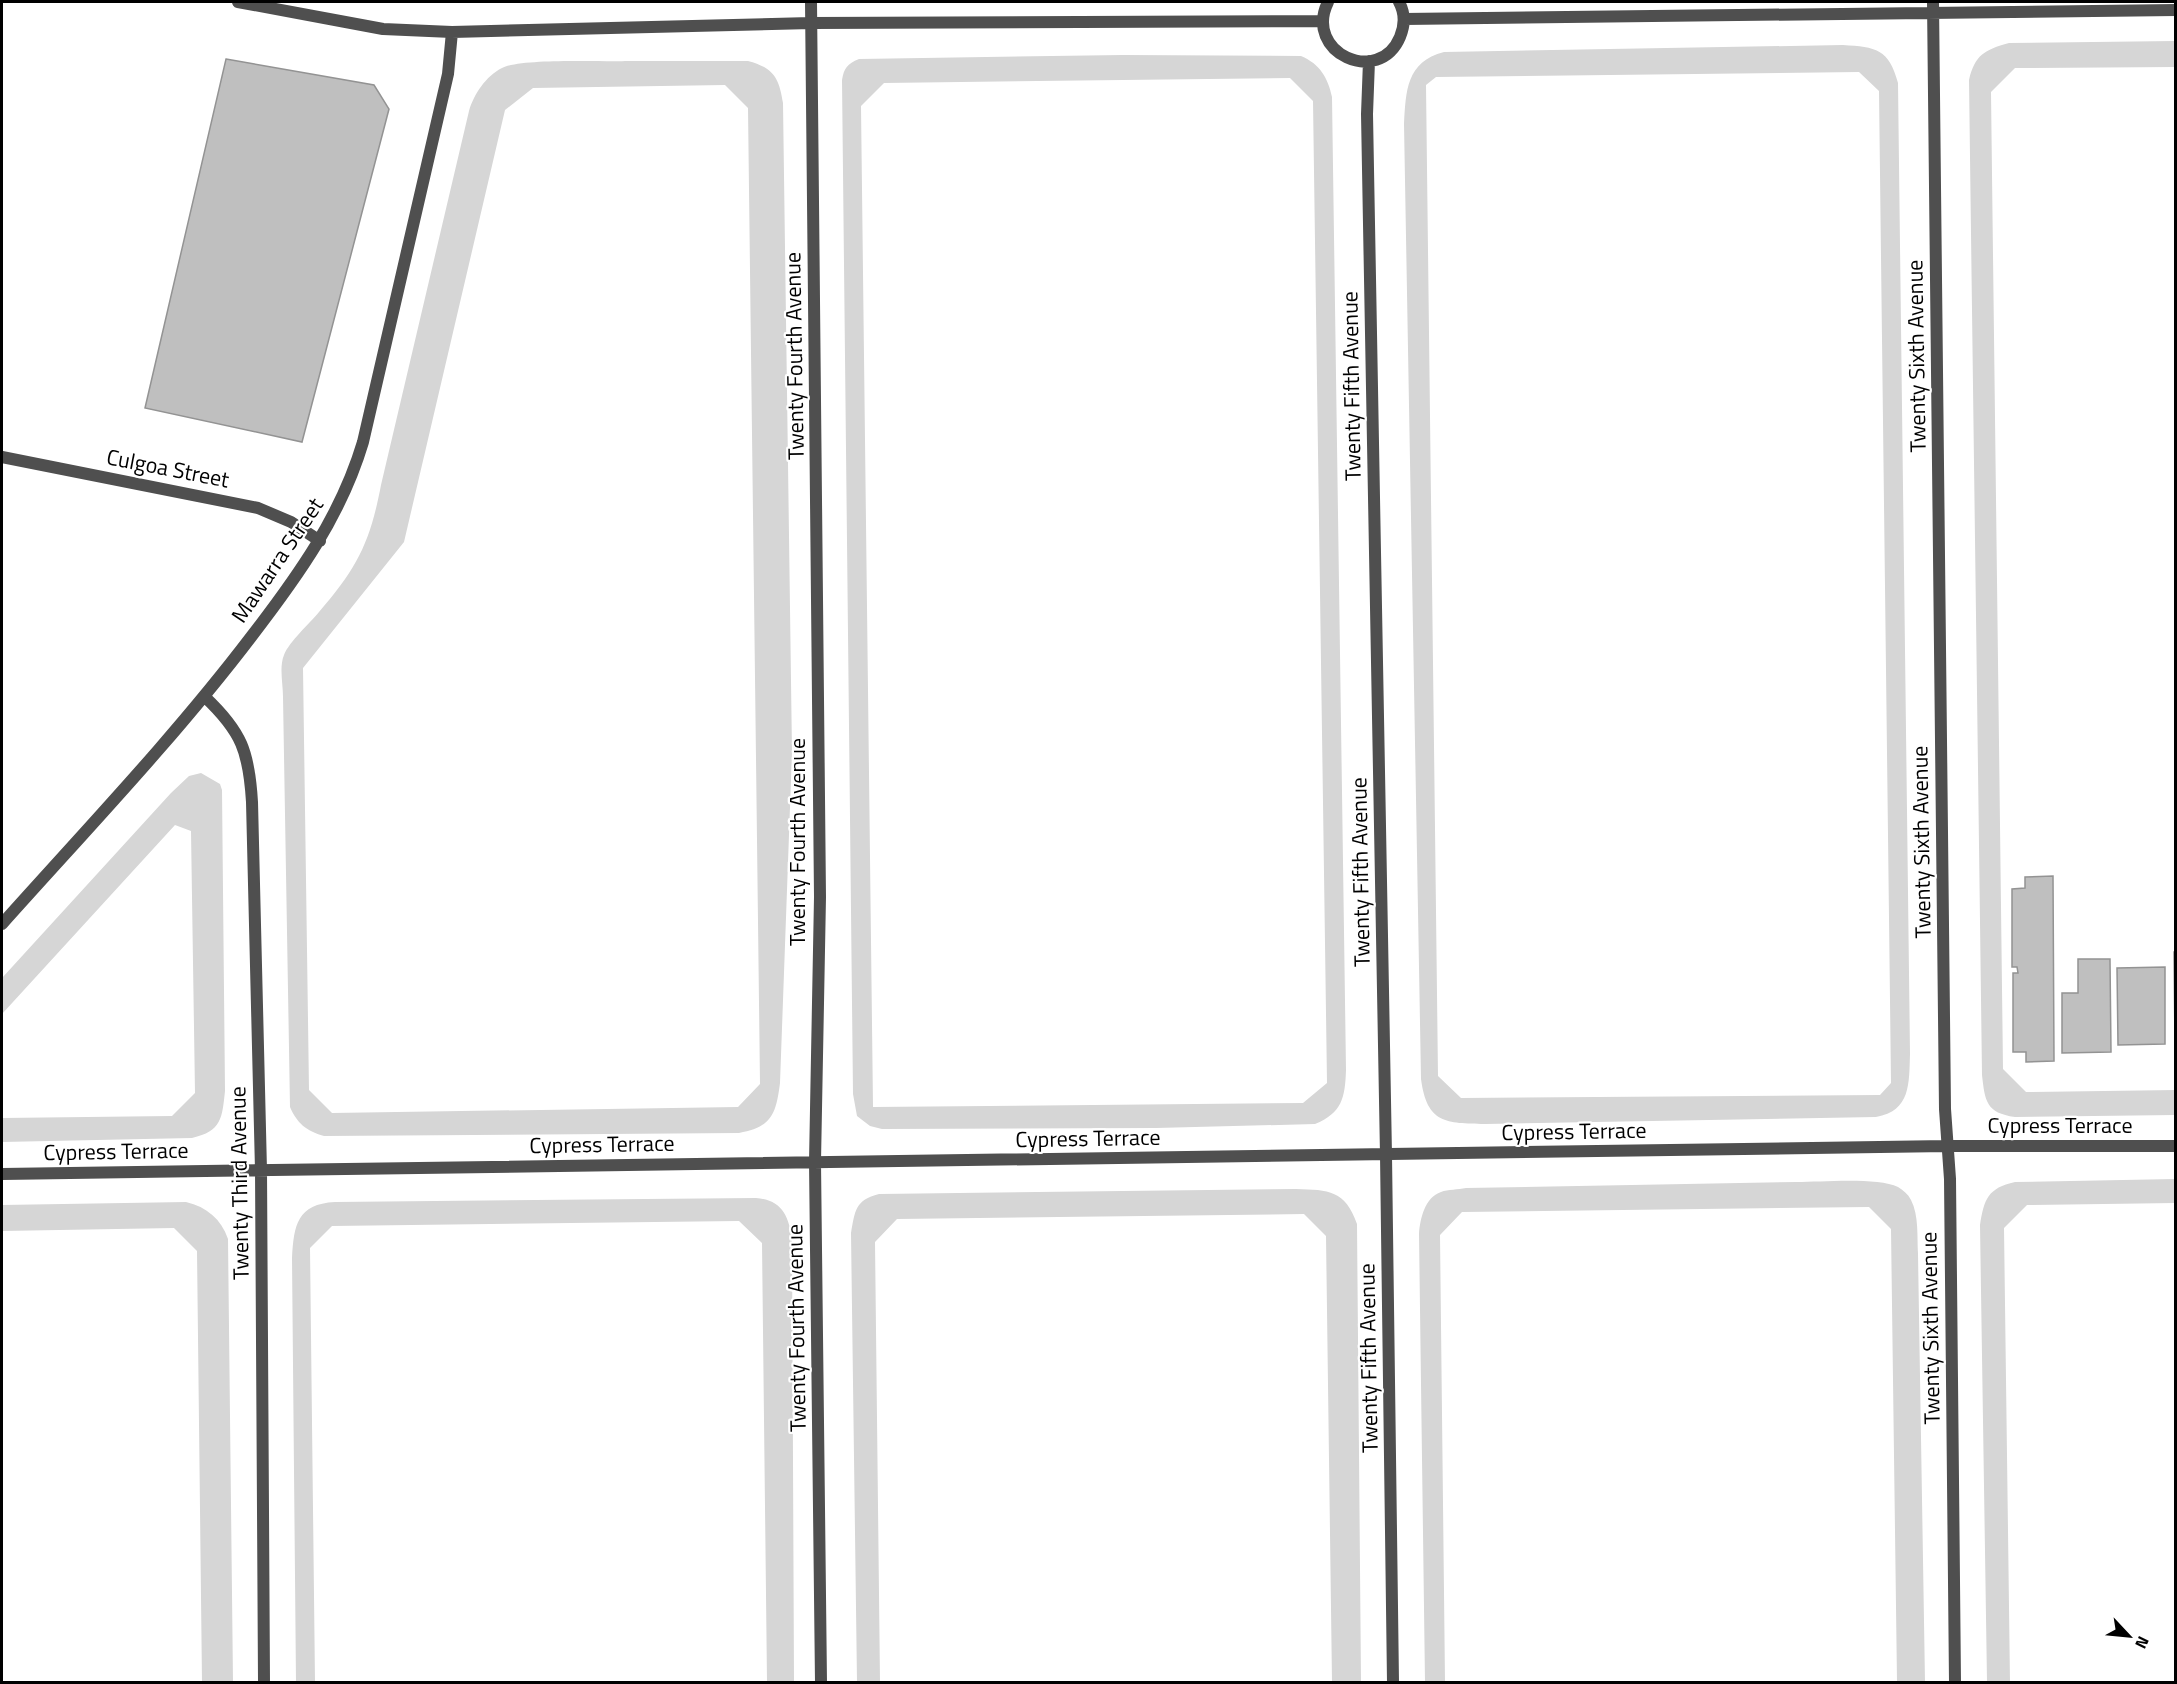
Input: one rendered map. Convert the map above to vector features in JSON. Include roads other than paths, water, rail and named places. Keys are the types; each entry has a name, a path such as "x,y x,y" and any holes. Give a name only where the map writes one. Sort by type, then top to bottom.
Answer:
{"street":[{"path":"238,2 383,29 452,32 811,23 1323,21"},
{"name":"Twenty Fourth Avenue","path":"811,2 820,897 815,1162 821,1683"},
{"path":"1328,2 1323,21 1325,35 1332,46 1342,56 1354,61 1369,62 1390,52 1398,43 1403,31 1404,19 1399,2"},
{"path":"1404,19 1933,7 2175,10"},
{"name":"Twenty Sixth Avenue","path":"1933,7 1955,1683"},
{"name":"Mawarra Street","path":"2,924 205,697 290,586 320,541 348,487 363,442 448,74 452,32"},
{"name":"Twenty Fifth Avenue","path":"1369,62 1367,126 1386,1155 1393,1683"},
{"name":"Culgoa Street","path":"2,457 258,508 291,522 320,541"},
{"name":"Twenty Third Avenue","path":"205,697 228,718 239,737 251,780 261,1170 264,1683"},
{"name":"Cypress Terrace","path":"2,1174 1947,1146 2175,1146"}]}
